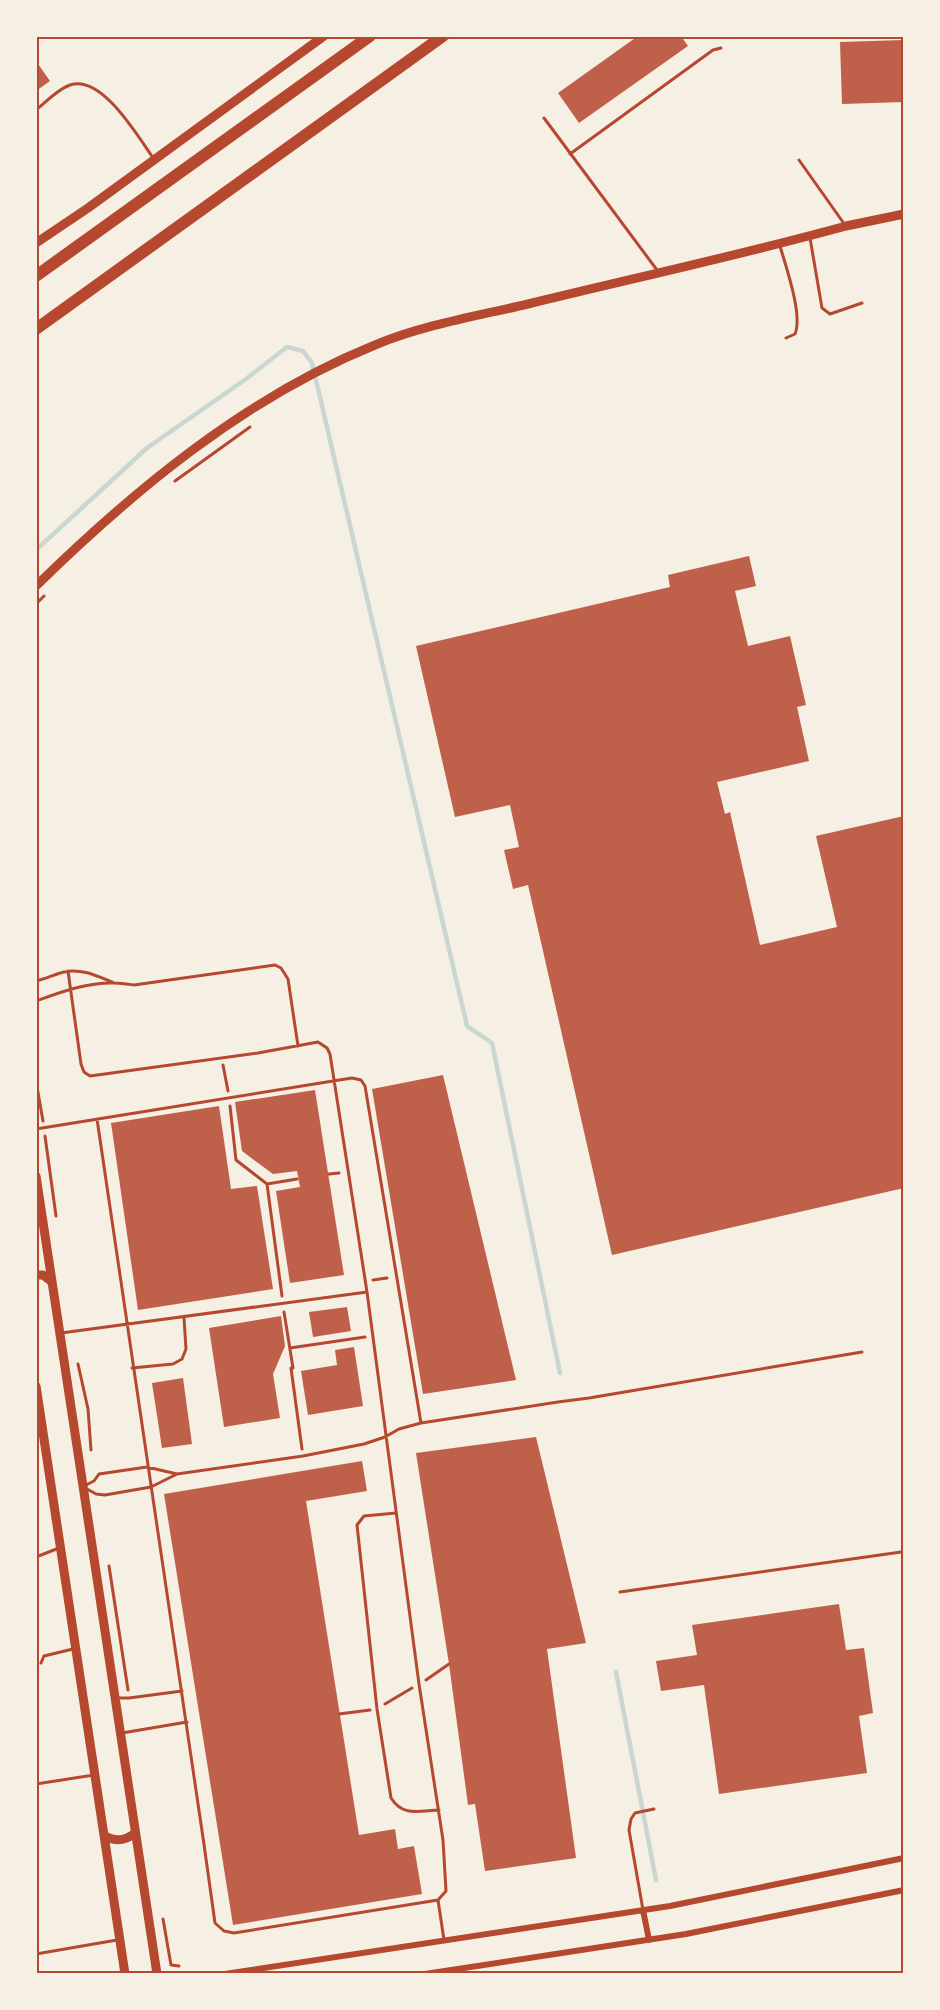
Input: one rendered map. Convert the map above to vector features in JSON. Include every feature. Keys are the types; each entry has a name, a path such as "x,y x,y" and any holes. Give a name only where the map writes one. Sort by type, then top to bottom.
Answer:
{"highway":[{"path":"36,276 370,36"},
{"path":"36,328 443,36"}],"main road":[{"path":"36,243 88,208 324,36"},
{"path":"36,586 144,487 211,438 292,385 375,345 400,335 846,226 904,214"},
{"path":"36,1176 157,1974"},
{"path":"36,1275 43,1275 52,1282"},
{"path":"36,1386 124,1974"},
{"path":"105,1836 120,1840 129,1838 135,1833"}],"street":[{"path":"225,1974 643,1910 904,1858"},
{"path":"426,1974 649,1940 904,1890"},
{"path":"643,1910 649,1940"}],"lane":[{"path":"570,154 713,50 722,48"},
{"path":"36,110 68,86 78,83 90,87 110,99 154,160"},
{"path":"544,118 658,272"},
{"path":"799,160 846,226"},
{"path":"810,236 822,308 830,314 862,303"},
{"path":"779,243 793,292 798,325 795,334 786,338"},
{"path":"36,1001 71,989 113,983 134,985 275,965 281,968 288,979 298,1046"},
{"path":"68,971 81,1064 84,1072 90,1076 318,1042 327,1048 367,1292 419,1684 439,1810 447,1879 446,1891 438,1900 234,1933 224,1931 215,1923 97,1119"},
{"path":"36,981 68,971 88,973 113,983"},
{"path":"36,1129 333,1080 357,1078 361,1080 365,1086 422,1423"},
{"path":"59,1333 367,1292"},
{"path":"132,1368 173,1364 182,1359 186,1349 184,1317"},
{"path":"83,1487 105,1496 151,1487 177,1474 303,1456 364,1444 385,1437 399,1429 422,1423 558,1401 599,1397 862,1352"},
{"path":"83,1487 94,1481 99,1474 147,1467 177,1474"},
{"path":"396,1513 364,1516 357,1525 377,1709 391,1798 397,1807 409,1812 439,1810"},
{"path":"36,1557 61,1547"},
{"path":"620,1592 901,1552"},
{"path":"41,1663 44,1656 76,1649"},
{"path":"114,1698 182,1691"},
{"path":"120,1734 132,1730 187,1722"},
{"path":"36,1784 96,1775"},
{"path":"643,1910 629,1830 635,1813 654,1809"},
{"path":"438,1900 444,1940"},
{"path":"36,1954 120,1940"}],"path":[{"path":"171,484 250,427"},
{"path":"36,604 51,589"},
{"path":"221,1058 230,1097 236,1160 267,1184 303,1456"},
{"path":"267,1184 297,1179"},
{"path":"365,1281 397,1276"},
{"path":"290,1348 372,1336"},
{"path":"339,1714 377,1709"}],"building":[{"path":"638,36 681,36 688,46 579,123 558,93"},
{"path":"904,40 904,102 842,104 840,42"},
{"path":"36,61 50,81 36,91"},
{"path":"749,556 756,586 735,591 748,646 790,636 806,705 797,707 809,761 717,782 725,814 730,812 760,945 837,927 816,836 904,816 904,1188 612,1255 528,885 513,889 504,850 519,847 510,805 455,817 416,646 670,587 668,575"},
{"path":"443,1075 516,1380 423,1394 372,1089"},
{"path":"315,1090 344,1275 290,1283 276,1191 300,1187 297,1171 273,1174 242,1151 235,1102"},
{"path":"219,1106 231,1189 257,1186 273,1289 138,1310 111,1123"},
{"path":"347,1307 351,1331 313,1337 309,1312"},
{"path":"281,1316 285,1346 273,1374 280,1418 224,1427 209,1328"},
{"path":"354,1347 363,1406 308,1415 301,1371 337,1365 335,1350"},
{"path":"183,1378 192,1444 162,1448 152,1383"},
{"path":"536,1437 586,1643 547,1649 576,1858 485,1871 475,1804 468,1805 449,1664 416,1453"},
{"path":"362,1461 367,1491 306,1501 359,1835 395,1829 398,1849 414,1846 422,1894 233,1925 164,1494"},
{"path":"839,1604 846,1650 864,1648 873,1713 859,1716 867,1773 719,1794 704,1685 661,1691 656,1661 697,1655 692,1625"}],"waterway":[{"path":"36,550 147,448 246,379 287,347 303,351 312,363 467,1026 492,1043 560,1373"},
{"path":"616,1672 656,1880"}]}
